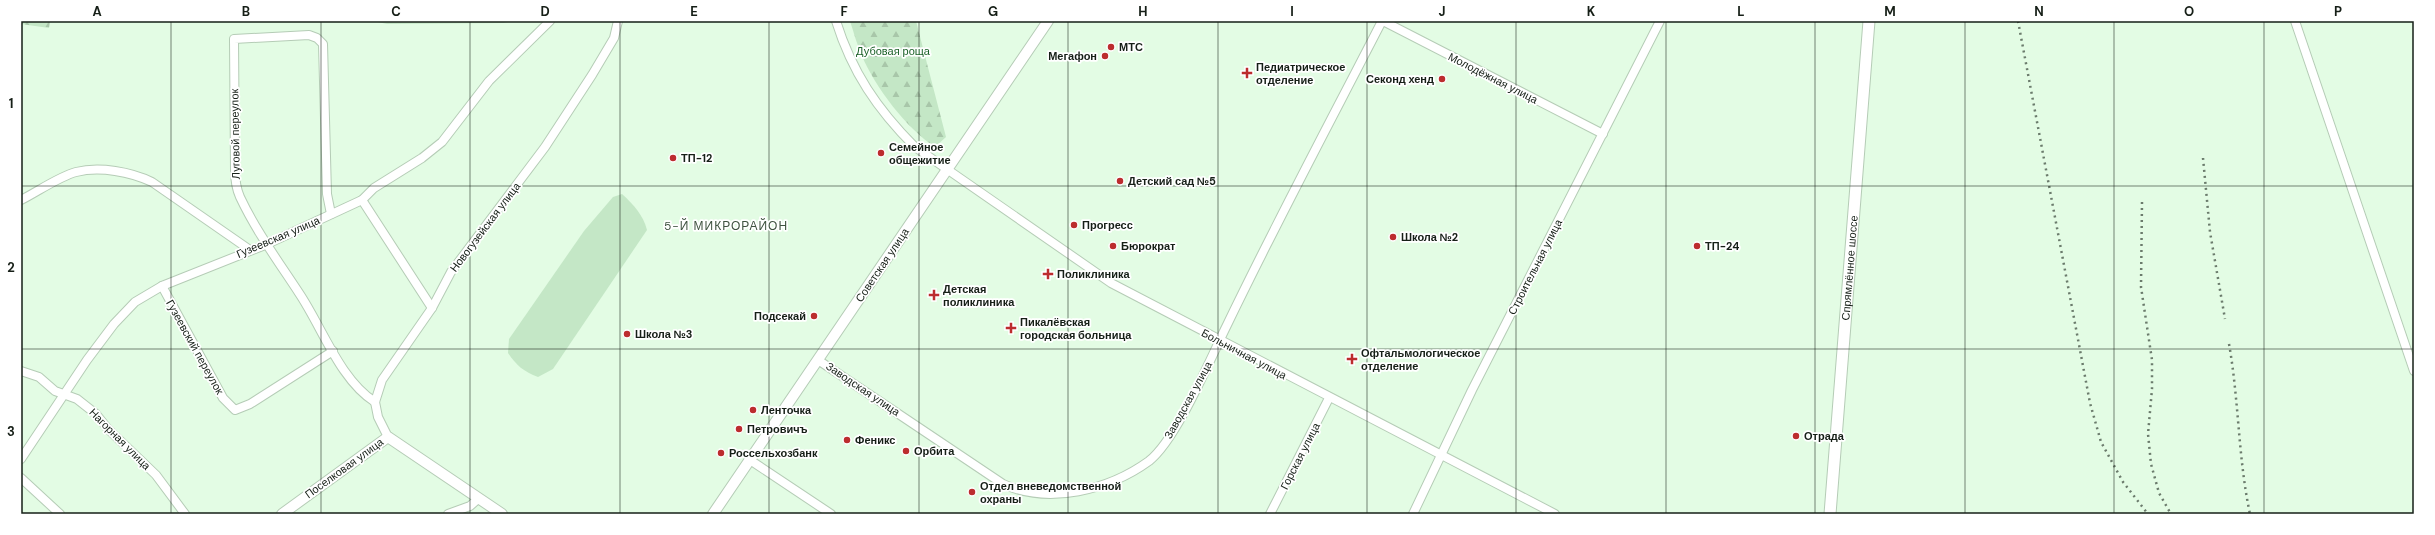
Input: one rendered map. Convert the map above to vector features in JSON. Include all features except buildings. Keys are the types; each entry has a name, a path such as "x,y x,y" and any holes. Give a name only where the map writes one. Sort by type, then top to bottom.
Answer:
{"main road":[{"name":"Спрямлённое шоссе","path":"1830,514 1869,21"}],"street":[{"name":"Гузеевская улица","path":"21,459 66,394 86,360 114,324 135,302 162,286 265,245 362,200 374,188 422,158 442,142 489,82 550,21"},
{"name":"Новогузейская улица","path":"375,402 382,380 432,308 451,272 545,147 592,75 614,38 618,21"},
{"name":"Больничная улица","path":"836,21 845,50 868,93 892,124 915,147 1111,283 1555,514"},
{"name":"Советская улица","path":"716,512 1048,21"},
{"name":"Молодёжная улица","path":"1382,21 1603,134"},
{"name":"Заводская улица","path":"818,360 1003,484 1030,493 1049,496 1095,487 1129,472 1150,460 1172,432 1220,341 1382,21"},
{"name":"Строительная улица","path":"1413,514 1472,390 1660,21"},
{"path":"2295,21 2414,371"},
{"name":"Луговой переулок","path":"331,214 327,194 322,44 316,38 309,35 234,39 236,187 265,245 300,294 354,385 375,402"},
{"path":"21,200 75,172 91,170 137,175 152,182 250,250"},
{"path":"362,200 432,308"},
{"name":"Гузеевский переулок","path":"162,286 223,398 235,410 250,404 333,351"},
{"name":"Нагорная улица","path":"21,372 38,377 55,391 77,399 96,414 108,429 156,475 185,514"},
{"name":"Горская улица","path":"1270,514 1330,398"},
{"path":"375,402 381,424 388,437 502,514"},
{"name":"Поселковая улица","path":"282,514 388,437"},
{"path":"750,460 831,514"},
{"path":"21,478 60,514"},
{"path":"448,514 470,506 479,498"}],"green space":[{"path":"21,21 50,21 49,28 21,24"},
{"path":"373,21 513,21 503,23 387,24"},
{"name":"Дубовая роща","path":"850,21 916,21 946,137 935,147 914,130 883,94 862,56"},
{"path":"622,194 638,210 647,230 553,369 538,377 529,373 517,365 508,353 509,339 584,231 613,197"}],"railway":[{"path":"2018,21 2090,403 2101,442 2123,482 2148,514"},
{"path":"2203,158 2210,232 2225,319"},
{"path":"2142,202 2141,287 2152,360 2152,389 2148,434 2151,464 2159,493 2171,514"},
{"path":"2229,344 2235,386 2243,472 2250,514"}],"place":[{"name":"МТС","path":"1111,47"},
{"name":"Мегафон","path":"1105,56"},
{"name":"Педиатрическое отделение","path":"1247,73"},
{"name":"Секонд хенд","path":"1442,79"},
{"name":"Семейное общежитие","path":"881,153"},
{"name":"ТП-12","path":"673,158"},
{"name":"Детский сад №5","path":"1120,181"},
{"name":"Прогресс","path":"1074,225"},
{"name":"Школа №2","path":"1393,237"},
{"name":"Бюрократ","path":"1113,246"},
{"name":"ТП-24","path":"1697,246"},
{"name":"Поликлиника","path":"1048,274"},
{"name":"Детская поликлиника","path":"934,295"},
{"name":"Подсекай","path":"814,316"},
{"name":"Пикалёвская городская больница","path":"1011,328"},
{"name":"Школа №3","path":"627,334"},
{"name":"Офтальмологическое отделение","path":"1352,359"},
{"name":"Ленточка","path":"753,410"},
{"name":"Петровичъ","path":"739,429"},
{"name":"Отрада","path":"1796,436"},
{"name":"Феникс","path":"847,440"},
{"name":"Орбита","path":"906,451"},
{"name":"Россельхозбанк","path":"721,453"},
{"name":"Отдел вневедомственной охраны","path":"972,492"}],"district":[{"name":"5-Й МИКРОРАЙОН","path":"726,226"}]}
